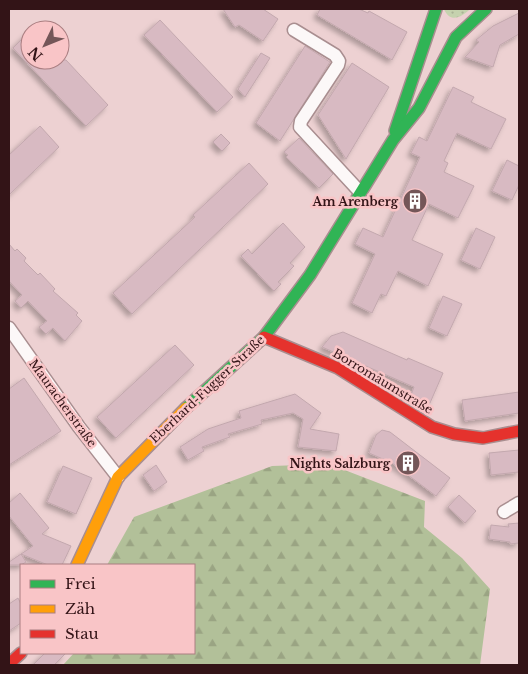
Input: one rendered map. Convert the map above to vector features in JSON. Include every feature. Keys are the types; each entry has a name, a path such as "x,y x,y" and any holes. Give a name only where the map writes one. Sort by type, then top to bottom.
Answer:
{"main road":[{"path":"413,114 416,96 426,70 448,27 473,9"},
{"name":"Eberhard-Fugger-Straße","path":"78,564 118,477 165,427 264,337 310,275 393,140 419,108 445,55 466,27 486,9"},
{"path":"431,12 448,27 466,27"},
{"name":"Eberhard-Fugger-Straße","path":"393,140 398,116 411,84 431,12"},
{"name":"Borromäumstraße","path":"264,337 338,368 432,427 454,434 483,438 519,431"},
{"path":"9,664 20,654"}],"street":[{"path":"294,30 335,55 338,60 338,65 301,121 300,127 360,192"},
{"name":"Mauracherstraße","path":"9,328 79,427 118,477"},
{"path":"504,512 519,502"}],"green space":[{"path":"444,9 470,9 460,16 453,18"},
{"path":"329,464 425,501 424,527 462,558 490,589 480,665 63,665 73,654 195,654 195,564 108,564 134,517 272,466"}],"building":[{"path":"223,9 263,9 278,19 263,41 239,25 235,27"},
{"path":"320,9 359,9 368,13 369,11 407,32 392,60 317,15"},
{"path":"519,13 519,34 500,45 493,67 465,57 479,42 476,40 493,26"},
{"path":"160,20 233,97 217,112 144,35"},
{"path":"20,41 20,55 13,48"},
{"path":"305,46 330,62 280,141 256,123"},
{"path":"261,53 270,58 245,97 238,89"},
{"path":"352,63 389,87 346,159 318,115"},
{"path":"70,64 108,105 86,126 34,70 70,70"},
{"name":"Am Arenberg","path":"453,87 474,97 471,102 506,119 491,149 457,133 444,161 448,163 444,172 474,186 458,218 429,204 412,240 443,254 428,286 398,271 386,296 381,294 372,313 352,303 375,254 355,244 363,228 383,237 420,157 411,153 419,137 427,141"},
{"path":"40,126 59,147 9,195 9,155"},
{"path":"221,134 230,143 222,151 213,142"},
{"path":"299,138 333,174 319,188 286,157 288,155 284,152"},
{"path":"507,160 519,166 519,185 512,200 492,191"},
{"path":"249,163 268,184 132,314 113,293 195,217 193,215"},
{"path":"283,223 305,247 290,263 294,266 278,282 281,284 274,291 241,256 248,249 252,254"},
{"path":"476,228 495,237 480,269 461,260"},
{"path":"9,244 15,251 17,249 26,258 24,261 38,275 40,273 55,289 53,291 78,313 76,315 82,321 65,341 53,328 46,334 39,327 47,321 28,301 21,308 15,301 22,295 9,281"},
{"path":"443,296 462,304 447,336 429,328"},
{"path":"343,332 407,360 408,358 443,373 430,403 411,395 414,387 322,347 331,336"},
{"path":"175,345 194,365 116,438 97,417"},
{"path":"24,378 61,431 9,465 9,389"},
{"path":"519,392 519,413 465,421 462,400"},
{"path":"295,394 321,413 310,429 339,434 336,451 298,447 303,419 293,413 261,420 262,424 228,434 230,437 202,447 204,451 188,460 180,447 208,429 241,418 239,411"},
{"name":"Nights Salzburg","path":"382,430 390,432 450,478 436,496 392,463 369,453 376,435"},
{"path":"519,450 519,472 491,475 489,453"},
{"path":"156,465 167,482 154,491 143,475"},
{"path":"63,466 92,478 76,514 47,502"},
{"path":"20,493 49,528 42,534 71,546 62,564 46,564 21,554 33,546 9,516 9,503"},
{"path":"459,495 476,511 465,523 448,507"},
{"path":"519,523 519,543 510,544 510,542 489,539 491,525 509,527 508,524"},
{"path":"21,554 26,562 20,565 9,565 9,562"},
{"path":"18,598 20,602 20,624 9,631 9,604"},
{"path":"44,654 65,654 54,665 33,665"}],"traffic: fast":[{"path":"395,131 436,9"},
{"path":"186,408 264,337 310,275 393,140 419,108 456,37 486,9"}],"traffic: slow":[{"path":"77,564 118,477 186,408"}],"traffic: jam":[{"path":"264,337 338,368 432,427 454,434 483,438 519,431"},
{"path":"9,664 20,654"}],"place":[{"name":"Am Arenberg","path":"415,201"},
{"name":"Nights Salzburg","path":"408,463"}]}
